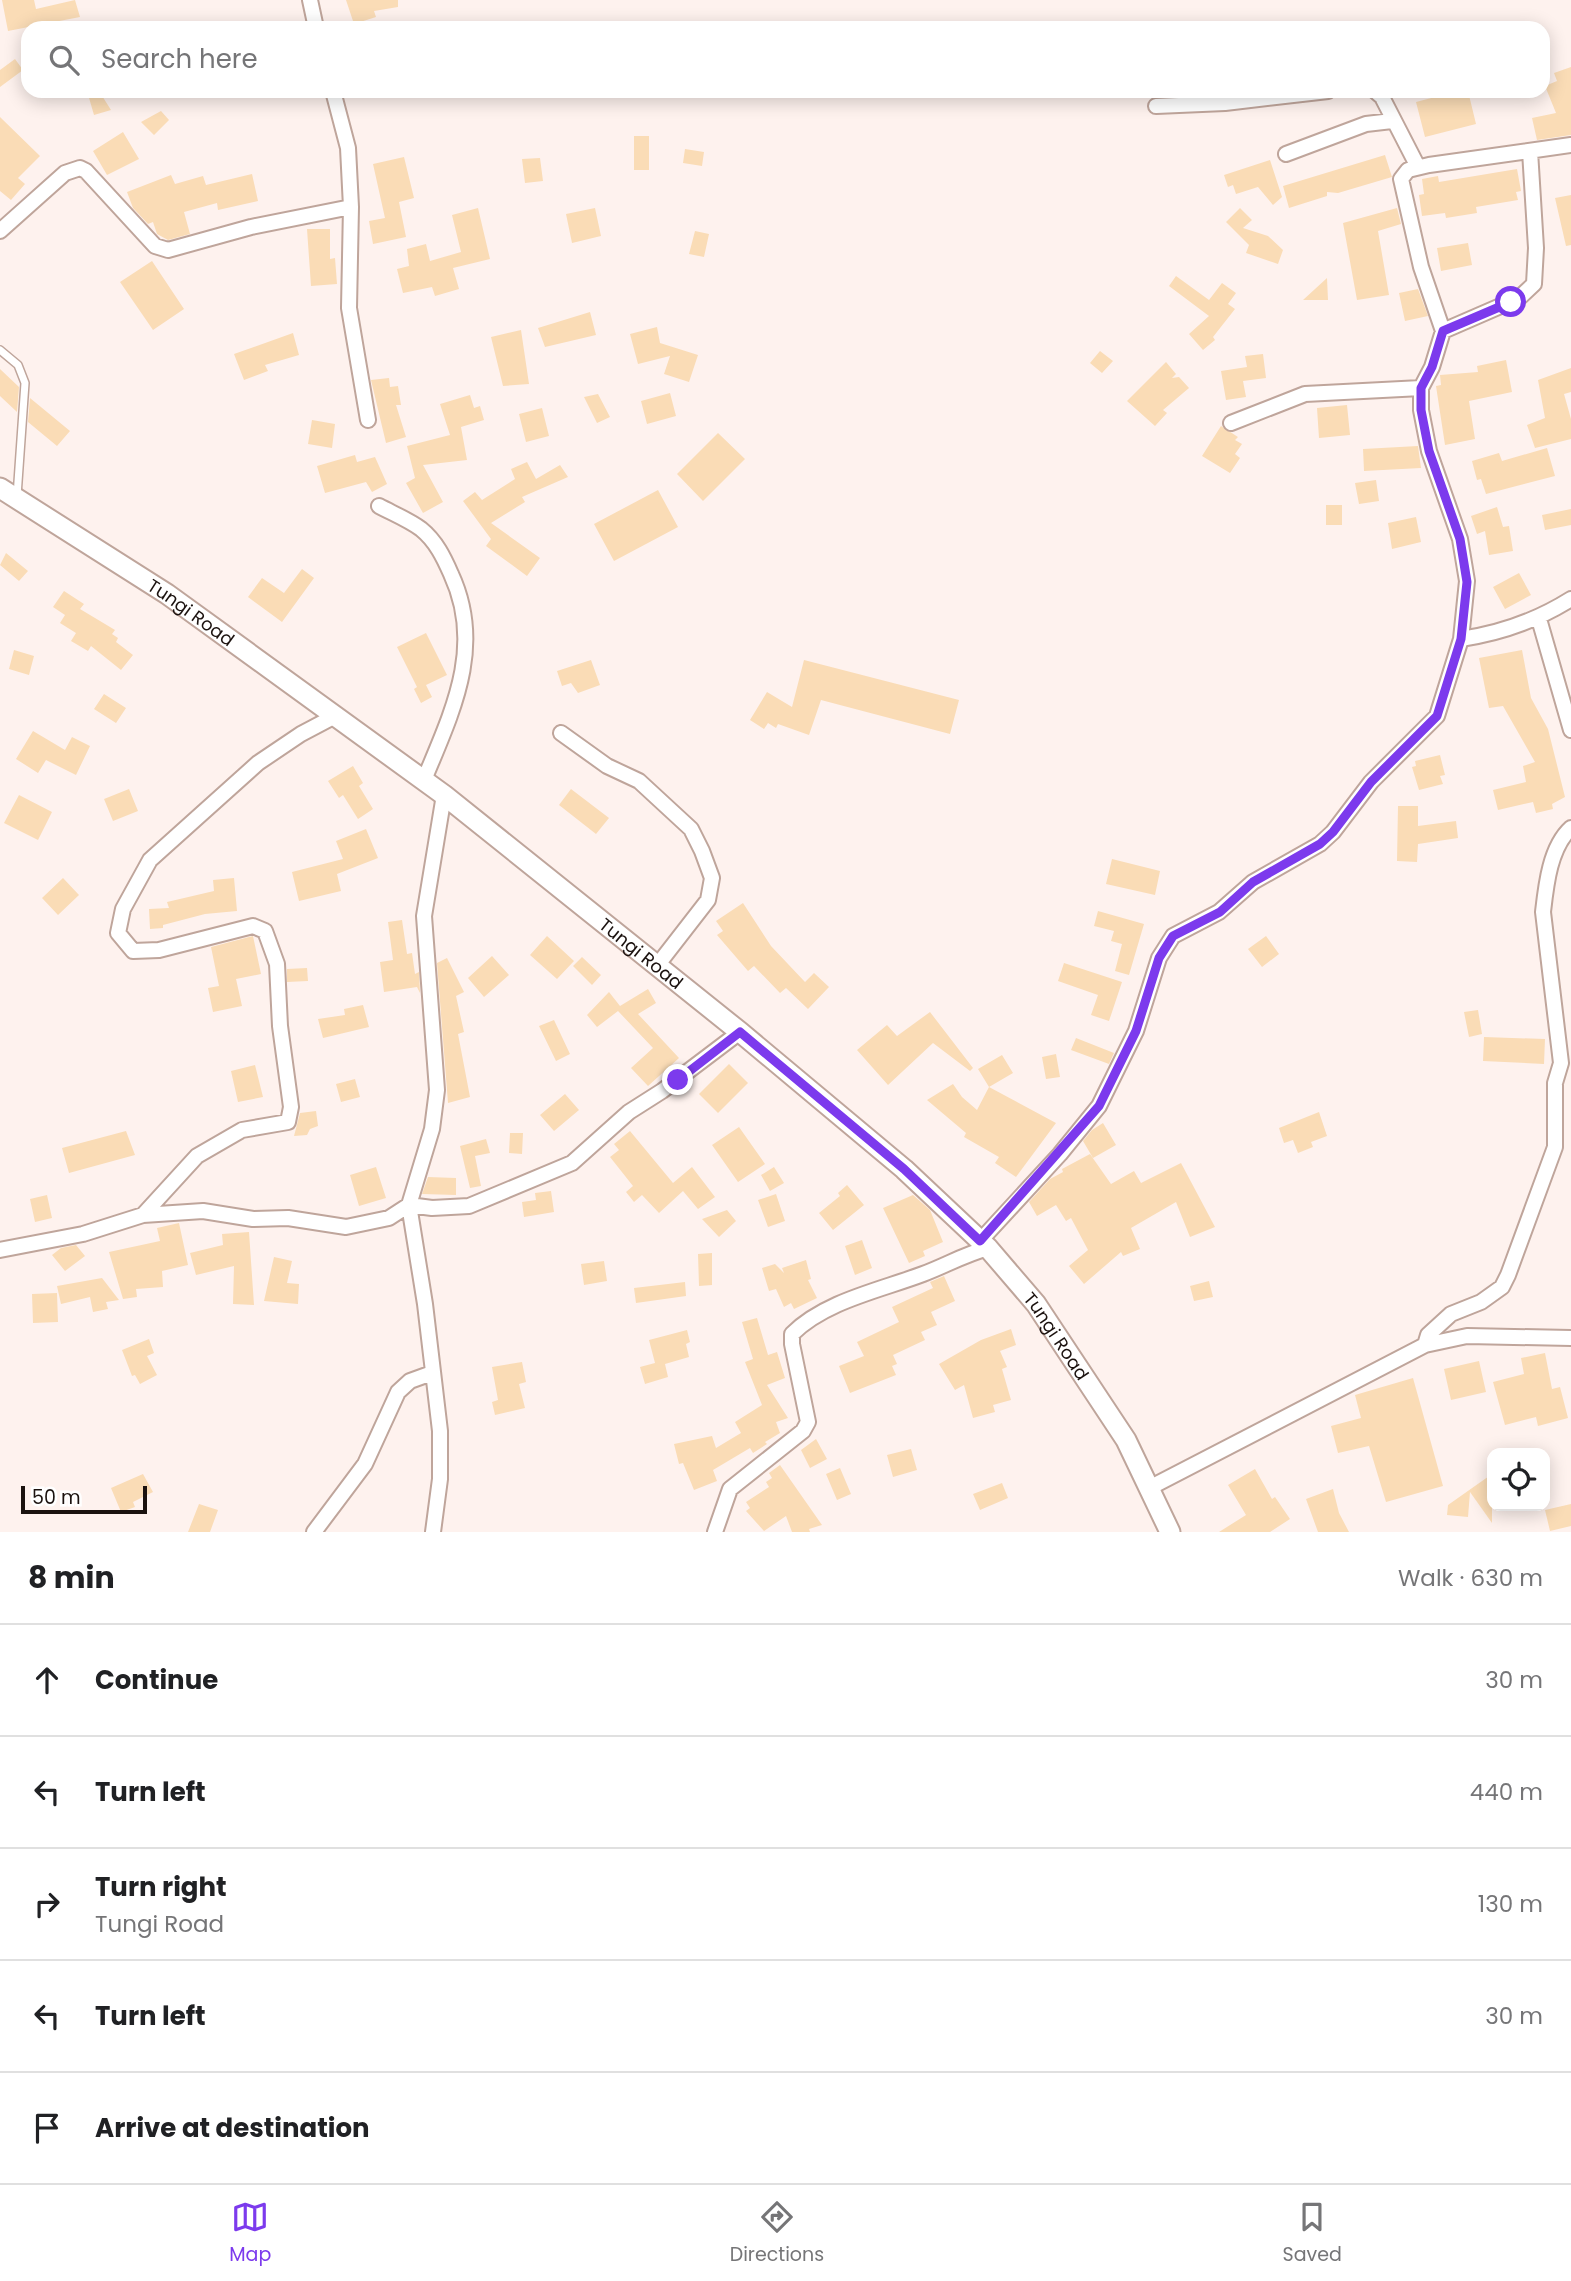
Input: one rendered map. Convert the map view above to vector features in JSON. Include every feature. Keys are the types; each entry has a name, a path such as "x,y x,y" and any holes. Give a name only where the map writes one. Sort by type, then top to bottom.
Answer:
{"main road":[{"name":"Tungi Road","path":"0,488 167,594 444,795 740,1032 904,1169 984,1244 1036,1304 1126,1440 1151,1487 1170,1532"}],"street":[{"path":"310,0 314,21"},
{"path":"335,98 348,148 351,207 349,308 368,421"},
{"path":"1156,106 1264,98"},
{"path":"1382,98 1418,167"},
{"path":"1286,154 1366,124 1392,121"},
{"path":"715,1532 730,1489 803,1431 808,1422 792,1334 810,1318 928,1272 984,1244 1099,1106 1136,1031 1159,958 1173,936 1220,912 1253,882 1320,844 1333,832 1371,782 1437,716 1461,639 1467,582 1462,550 1429,451 1421,410 1421,388 1432,367 1443,331 1421,267 1402,186 1405,173 1418,167 1571,145"},
{"path":"1443,331 1518,298 1534,284 1536,248 1530,151"},
{"path":"0,231 65,173 80,168 86,171 155,246 168,250 262,225 351,207"},
{"path":"1231,422 1304,394 1421,388"},
{"path":"379,506 421,529 438,547 459,591 464,615 466,661 459,696 424,780"},
{"path":"1461,639 1487,635 1539,619 1571,599"},
{"path":"1539,619 1571,730"},
{"path":"143,1215 197,1156 242,1130 288,1122 291,1107 280,1026 277,964 265,931 253,926 159,950 133,951 118,933 123,909 150,860 258,763 301,734 337,715"},
{"path":"561,733 607,766 639,781 691,829 702,851 712,878 708,900 656,967"},
{"path":"433,1532 441,1450 425,1304 409,1205 432,1129 437,1090 424,916 444,795"},
{"path":"1425,1345 1427,1335 1451,1314 1481,1302 1502,1287 1555,1147 1555,1083 1561,1063 1544,912 1545,892 1558,843 1571,828"},
{"path":"0,1250 83,1234 143,1215 203,1211 253,1219 288,1218 346,1227 389,1218 409,1205 432,1208 469,1206 538,1180 572,1163 629,1112 678,1080 740,1032"},
{"path":"1151,1487 1425,1345 1466,1336 1571,1338"},
{"path":"314,1532 365,1464 398,1392 410,1381 432,1373"}],"lane":[{"path":"0,350 18,365 25,383 17,499"}],"building":[{"path":"2,0 34,0 36,9 75,0 80,17 59,21 21,21 21,28 8,31"},
{"path":"346,0 398,0 398,7 374,11 376,17 353,21"},
{"path":"15,59 21,67 21,71 0,87 0,70"},
{"path":"1571,67 1571,135 1537,140 1532,118 1556,113 1550,98 1550,84 1557,81 1554,73"},
{"path":"89,98 103,98 111,110 94,115"},
{"path":"1431,98 1470,98 1476,124 1425,137 1416,102"},
{"path":"161,111 169,120 154,135 141,122"},
{"path":"0,117 40,156 18,178 25,184 11,200 0,191"},
{"path":"123,132 139,159 107,175 93,151"},
{"path":"634,136 649,136 649,170 634,170"},
{"path":"685,149 704,152 702,166 683,163"},
{"path":"1385,155 1392,177 1338,193 1327,192 1327,196 1289,208 1283,186"},
{"path":"404,157 414,198 399,202 406,237 373,244 369,221 385,218 373,164"},
{"path":"540,158 543,181 525,183 522,159"},
{"path":"1270,160 1282,197 1273,205 1258,187 1236,194 1233,185 1228,187 1224,175"},
{"path":"1517,169 1521,191 1516,192 1518,200 1476,207 1477,213 1446,218 1445,213 1422,216 1419,195 1424,194 1422,179 1438,176 1439,182"},
{"path":"252,174 258,201 218,210 217,203 184,212 190,234 168,240 157,234 153,222 148,224 133,208 127,192 171,175 175,184 203,176 206,185"},
{"path":"1571,195 1571,245 1566,246 1555,198"},
{"path":"478,208 490,259 453,268 459,289 435,296 432,287 403,293 397,269 409,266 407,249 426,244 430,261 461,252 452,215"},
{"path":"595,208 601,236 572,243 566,214"},
{"path":"1240,208 1252,220 1243,228 1268,236 1283,250 1278,264 1246,253 1249,245 1226,222"},
{"path":"1397,208 1401,224 1378,231 1389,295 1357,300 1343,223"},
{"path":"307,229 330,229 330,259 335,258 337,284 311,286"},
{"path":"695,231 709,234 704,257 689,254"},
{"path":"1468,243 1472,265 1441,271 1437,248"},
{"path":"152,261 184,309 153,330 120,282"},
{"path":"1176,276 1209,300 1222,283 1236,293 1228,304 1235,309 1213,337 1215,340 1203,350 1189,334 1209,316 1169,286"},
{"path":"1327,278 1328,300 1303,300"},
{"path":"1418,289 1428,316 1405,321 1399,293"},
{"path":"590,312 596,335 545,347 538,328"},
{"path":"657,327 660,343 698,355 689,382 664,374 670,356 638,364 630,334"},
{"path":"521,330 529,384 503,386 491,337"},
{"path":"293,333 299,355 265,365 268,371 244,380 234,354"},
{"path":"1100,351 1113,361 1102,373 1090,363"},
{"path":"1263,354 1266,378 1243,381 1246,397 1226,400 1221,371 1247,367 1245,356"},
{"path":"1506,360 1512,392 1469,401 1475,439 1445,445 1436,386 1441,385 1440,375 1478,372 1477,366"},
{"path":"1166,362 1176,374 1172,378 1179,377 1189,388 1163,410 1167,413 1155,426 1127,401"},
{"path":"1571,368 1571,392 1564,394 1571,419 1571,439 1535,448 1527,425 1545,418 1538,380"},
{"path":"0,369 19,387 17,412 0,396"},
{"path":"389,378 390,387 398,386 401,405 396,405 406,437 386,443 371,380"},
{"path":"670,393 676,416 647,424 641,401"},
{"path":"598,394 610,417 597,423 584,397"},
{"path":"470,395 474,408 480,406 484,420 461,427 467,460 423,465 443,502 423,513 406,483 415,478 407,446 450,435 440,404"},
{"path":"30,398 70,431 57,446 28,422"},
{"path":"1347,405 1350,435 1319,438 1317,408"},
{"path":"542,408 549,436 526,442 519,414"},
{"path":"312,420 335,424 332,448 308,444"},
{"path":"1221,426 1238,437 1235,440 1242,444 1235,454 1240,458 1230,473 1202,456"},
{"path":"718,433 745,459 703,501 677,474"},
{"path":"1418,446 1421,468 1364,471 1363,449"},
{"path":"1547,448 1555,476 1486,494 1481,479 1477,480 1472,461 1499,453 1502,461"},
{"path":"355,455 357,462 375,457 387,484 372,492 366,482 325,493 317,466"},
{"path":"527,462 536,479 560,465 568,477 522,497 525,502 491,523 540,558 527,576 486,546 491,539 463,501 475,492 482,500 515,479 511,469"},
{"path":"1376,480 1379,501 1359,504 1355,483"},
{"path":"658,490 678,527 614,561 594,524"},
{"path":"1326,505 1342,505 1342,525 1326,525"},
{"path":"1497,507 1503,527 1509,526 1513,551 1489,555 1485,531 1477,534 1471,516"},
{"path":"1571,509 1571,525 1545,530 1542,515"},
{"path":"1416,517 1421,542 1392,549 1388,523"},
{"path":"6,553 28,571 19,581 0,565"},
{"path":"302,569 314,578 282,622 248,597 262,578 284,593"},
{"path":"1519,573 1531,595 1505,609 1493,587"},
{"path":"64,591 84,604 80,609 115,630 112,634 118,638 116,642 133,655 121,670 91,646 88,651 71,641 76,633 60,623 65,615 53,607"},
{"path":"426,633 447,675 426,685 432,697 421,703 414,689 417,687 397,647"},
{"path":"14,650 34,656 29,675 9,669"},
{"path":"1522,650 1531,698 1548,729 1565,797 1552,804 1553,809 1536,813 1533,802 1498,810 1493,790 1526,782 1523,766 1535,762 1503,706 1489,708 1479,658"},
{"path":"591,660 600,685 578,693 571,683 562,686 557,671"},
{"path":"804,660 959,700 950,734 821,700 809,735 778,724 776,728 768,723 764,729 750,720 767,692 792,707"},
{"path":"104,694 126,708 116,723 94,709"},
{"path":"33,731 65,750 72,737 90,746 76,775 46,760 38,773 16,759"},
{"path":"1440,755 1445,775 1440,776 1443,784 1419,790 1412,767 1416,766 1415,761"},
{"path":"353,766 363,783 359,786 373,809 358,819 343,795 339,798 328,781"},
{"path":"129,789 138,811 113,821 104,799"},
{"path":"571,789 609,818 596,834 559,805"},
{"path":"19,795 52,812 38,840 4,823"},
{"path":"1398,806 1418,806 1418,826 1456,821 1458,838 1418,844 1417,862 1397,861"},
{"path":"366,829 378,858 337,874 341,891 299,901 292,872 343,859 336,841"},
{"path":"1112,859 1160,871 1155,895 1106,884"},
{"path":"63,878 79,895 58,915 42,898"},
{"path":"234,878 237,911 205,914 163,925 163,928 150,929 149,909 169,908 167,902 214,891 213,880"},
{"path":"743,903 771,946 805,982 814,973 829,987 808,1009 786,988 780,993 754,966 748,971 717,935 723,931 716,921"},
{"path":"1098,911 1144,924 1129,975 1115,971 1122,944 1111,941 1114,931 1094,926"},
{"path":"402,920 407,954 412,953 415,974 419,972 420,993 417,987 384,992 380,962 393,960 388,922"},
{"path":"253,936 261,974 236,979 242,1006 213,1012 208,988 219,986 211,947"},
{"path":"547,936 574,961 557,979 530,955"},
{"path":"1266,936 1279,954 1262,967 1248,949"},
{"path":"492,956 509,975 484,997 468,978"},
{"path":"582,957 601,975 592,985 573,966"},
{"path":"447,958 464,992 456,996 464,1032 458,1034 470,1097 448,1103 437,963"},
{"path":"1064,963 1122,982 1109,1021 1091,1015 1098,995 1058,981"},
{"path":"307,968 308,981 287,982 287,969"},
{"path":"648,989 656,1003 638,1014 679,1058 648,1086 631,1068 653,1048 618,1011 597,1027 587,1015 609,992 620,1006"},
{"path":"363,1005 369,1027 323,1038 318,1019 345,1015 344,1009"},
{"path":"1478,1010 1482,1034 1469,1037 1464,1012"},
{"path":"930,1012 973,1068 970,1071 933,1043 888,1085 857,1050 887,1025 897,1036"},
{"path":"554,1020 570,1054 556,1061 539,1026"},
{"path":"1484,1037 1545,1039 1544,1064 1483,1061"},
{"path":"1076,1038 1114,1053 1109,1064 1071,1050"},
{"path":"1056,1054 1060,1077 1046,1079 1042,1057"},
{"path":"1002,1055 1013,1073 989,1087 978,1069"},
{"path":"729,1064 748,1083 718,1113 699,1094"},
{"path":"255,1065 263,1097 238,1102 231,1071"},
{"path":"355,1079 360,1097 341,1102 336,1084"},
{"path":"953,1084 962,1097 977,1110 989,1087 1056,1123 1016,1177 995,1163 999,1157 964,1137 966,1133 927,1100"},
{"path":"565,1094 579,1110 554,1131 540,1115"},
{"path":"316,1111 318,1126 310,1129 307,1135 294,1136 300,1113"},
{"path":"1319,1112 1327,1136 1311,1142 1313,1147 1298,1153 1293,1140 1284,1143 1279,1128"},
{"path":"1103,1123 1116,1145 1093,1158 1083,1141 1092,1130"},
{"path":"739,1127 765,1164 738,1182 712,1145"},
{"path":"126,1131 135,1155 69,1173 62,1148"},
{"path":"630,1131 673,1183 692,1167 715,1197 698,1209 683,1191 659,1213 642,1195 634,1202 626,1192 633,1186 610,1157 619,1150 614,1144"},
{"path":"510,1133 523,1133 522,1154 509,1153"},
{"path":"486,1139 490,1153 475,1156 481,1186 470,1188 460,1146"},
{"path":"1090,1154 1111,1184 1134,1171 1141,1183 1181,1163 1215,1227 1190,1237 1176,1202 1131,1228 1140,1249 1123,1256 1121,1252 1084,1284 1069,1266 1088,1250 1071,1218 1066,1221 1056,1205 1037,1216 1029,1202 1050,1179 1063,1172 1062,1169"},
{"path":"376,1167 386,1198 359,1206 350,1175"},
{"path":"774,1167 784,1183 770,1191 761,1175"},
{"path":"428,1177 456,1178 456,1195 422,1194"},
{"path":"847,1185 864,1205 833,1230 819,1213 840,1196 838,1193"},
{"path":"551,1191 554,1212 524,1217 522,1202 536,1200 535,1193"},
{"path":"776,1194 785,1221 768,1227 758,1200"},
{"path":"47,1195 52,1218 35,1222 30,1199"},
{"path":"913,1195 930,1210 943,1242 923,1251 925,1256 909,1263 883,1208"},
{"path":"727,1210 736,1221 719,1237 702,1219"},
{"path":"179,1223 188,1265 162,1271 163,1287 136,1289 137,1297 123,1299 109,1252 160,1241 157,1228"},
{"path":"249,1232 254,1305 233,1304 234,1266 196,1275 190,1253 223,1245 222,1234"},
{"path":"862,1240 872,1268 855,1275 845,1246"},
{"path":"76,1245 85,1256 65,1271 52,1255 61,1248"},
{"path":"712,1253 712,1285 699,1286 698,1254"},
{"path":"274,1257 292,1261 287,1283 299,1284 298,1304 264,1301"},
{"path":"806,1260 811,1279 808,1280 817,1298 794,1309 791,1303 784,1307 776,1289 769,1291 762,1268 775,1264 784,1273 782,1268"},
{"path":"604,1261 607,1281 584,1285 581,1264"},
{"path":"944,1276 955,1301 931,1312 937,1325 921,1332 925,1340 893,1355 897,1364 892,1366 896,1375 850,1393 839,1366 864,1356 857,1342 899,1322 892,1307 933,1288 930,1282"},
{"path":"102,1278 119,1300 106,1302 108,1309 93,1312 90,1297 61,1304 57,1286"},
{"path":"1209,1281 1213,1297 1194,1301 1190,1286"},
{"path":"685,1282 686,1296 636,1303 634,1288"},
{"path":"57,1293 58,1322 33,1323 32,1294"},
{"path":"757,1318 768,1355 777,1352 785,1378 767,1385 788,1418 776,1422 780,1433 765,1442 767,1444 753,1453 750,1448 713,1470 717,1481 694,1490 683,1463 679,1464 674,1444 712,1436 716,1448 741,1433 735,1422 762,1405 745,1362 753,1359 742,1322"},
{"path":"1011,1329 1016,1345 1000,1351 1007,1367 1002,1369 1011,1400 993,1405 995,1412 973,1418 964,1385 955,1390 939,1364 981,1340"},
{"path":"687,1330 690,1342 686,1344 689,1357 665,1364 668,1377 645,1384 640,1367 655,1363 649,1340"},
{"path":"149,1339 154,1353 147,1356 157,1375 140,1384 135,1375 132,1376 122,1350"},
{"path":"1545,1353 1552,1389 1560,1387 1568,1418 1538,1426 1536,1417 1505,1425 1493,1382 1524,1374 1521,1358"},
{"path":"1479,1361 1486,1392 1451,1400 1444,1369"},
{"path":"522,1362 526,1382 519,1384 525,1408 495,1415 492,1402 498,1400 492,1367"},
{"path":"1413,1378 1443,1486 1386,1502 1369,1446 1338,1453 1331,1426 1361,1418 1355,1395"},
{"path":"816,1439 827,1459 810,1468 801,1450"},
{"path":"911,1449 917,1470 893,1477 887,1455"},
{"path":"780,1465 822,1525 809,1529 810,1532 792,1532 786,1516 764,1531 746,1511 750,1508 746,1502 769,1487 766,1482 772,1478 769,1473"},
{"path":"840,1468 851,1494 837,1500 826,1474"},
{"path":"1255,1469 1272,1499 1275,1497 1290,1519 1270,1532 1219,1532 1246,1515 1228,1485"},
{"path":"143,1474 153,1492 133,1502 135,1507 121,1512 111,1488"},
{"path":"1487,1478 1487,1511 1492,1511 1492,1523 1470,1492 1468,1517 1447,1515 1448,1505"},
{"path":"1002,1483 1008,1498 980,1510 973,1494"},
{"path":"1333,1489 1339,1513 1349,1532 1318,1532 1306,1499"},
{"path":"199,1504 218,1510 210,1532 188,1532"},
{"path":"1571,1504 1571,1526 1550,1531 1545,1511"}],"route":[{"path":"678,1080 740,1032 904,1169 980,1241 1099,1106 1136,1031 1159,958 1173,936 1182,929 1220,912 1253,882 1320,844 1333,832 1371,782 1426,730 1437,716 1461,639 1467,582 1460,539 1429,451 1421,410 1421,388 1441,344 1443,331 1511,302"}]}
